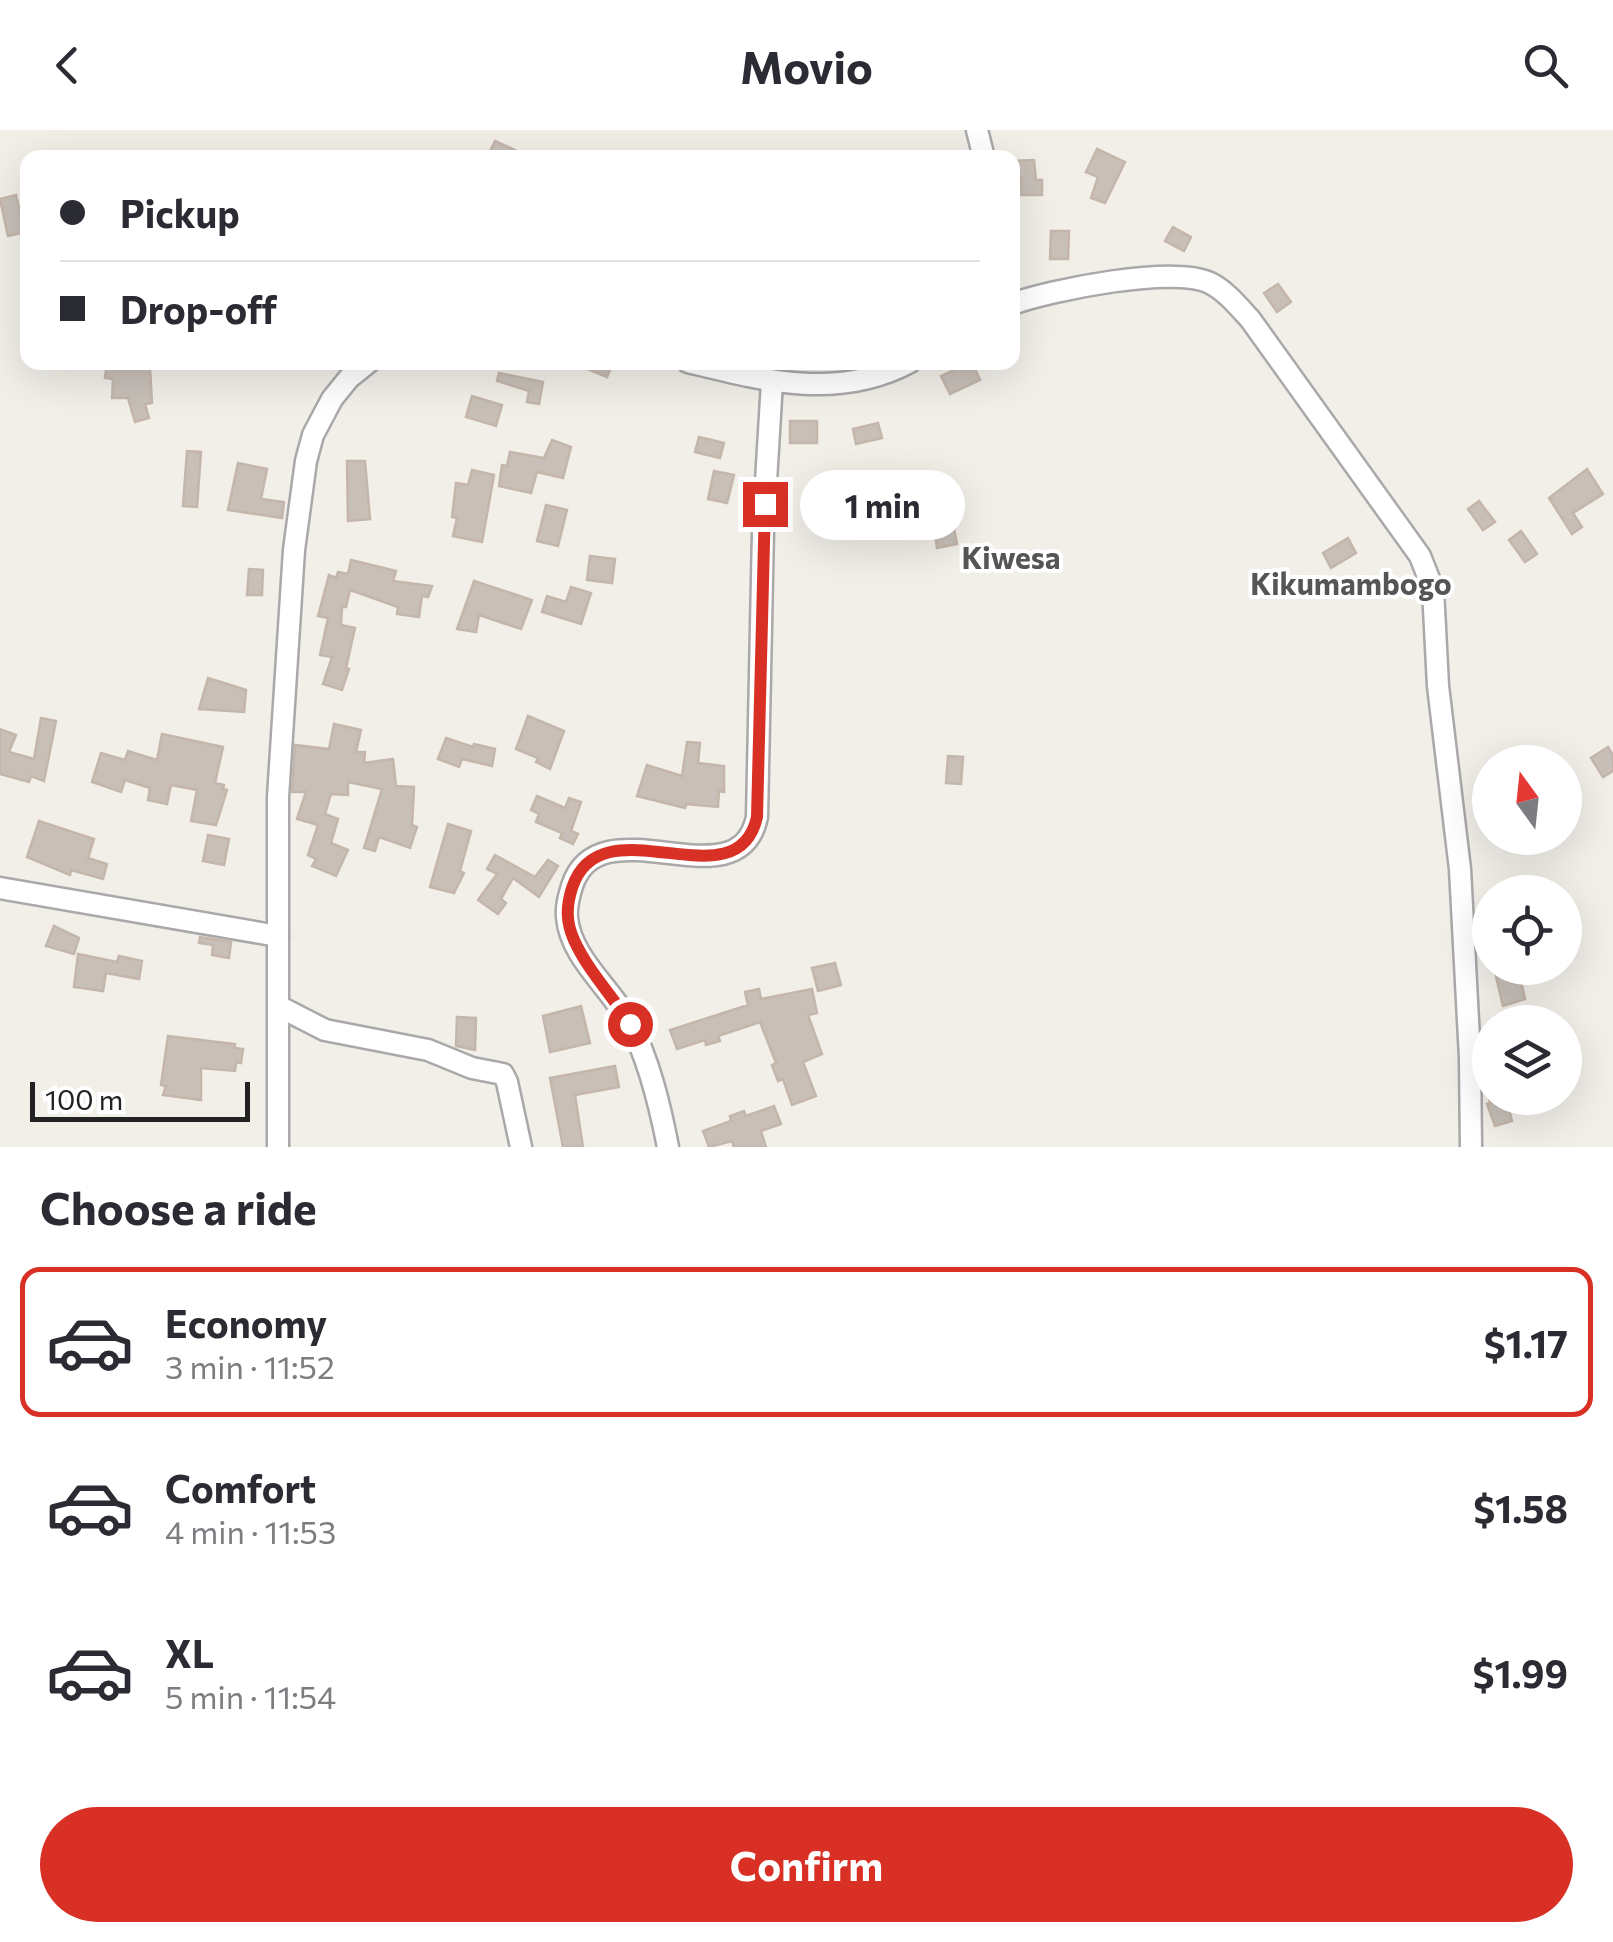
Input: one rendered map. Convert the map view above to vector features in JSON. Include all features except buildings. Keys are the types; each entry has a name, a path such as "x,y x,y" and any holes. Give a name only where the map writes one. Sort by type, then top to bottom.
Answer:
{"street":[{"path":"1020,301 1048,292 1115,282 1192,278 1209,282 1229,296 1250,319 1420,556 1433,589 1438,686 1460,869 1470,1058 1470,1147"},
{"path":"278,1147 278,797 287,623 306,461 313,435 332,399 359,370"},
{"path":"722,370 772,382 853,384 889,370"},
{"path":"668,1147 648,1072 630,1024 586,963 566,919 568,900 578,868 604,851 706,855 727,852 746,843 754,832 762,531 772,382"},
{"path":"0,888 278,936"},
{"path":"280,1008 325,1030 428,1050 472,1068 502,1074 521,1147"}],"district":[{"name":"Kiwesa","path":"1011,559"},
{"name":"Kikumambogo","path":"1351,585"}],"route":[{"path":"630,1024 586,963 566,919 568,900 578,868 604,851 706,855 727,852 746,843 754,832 765,504"}]}
